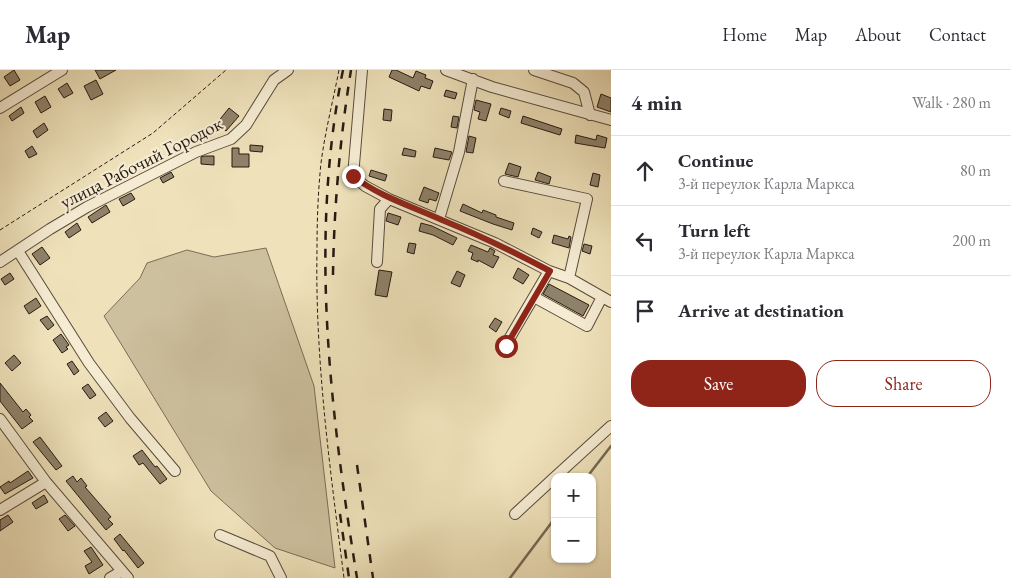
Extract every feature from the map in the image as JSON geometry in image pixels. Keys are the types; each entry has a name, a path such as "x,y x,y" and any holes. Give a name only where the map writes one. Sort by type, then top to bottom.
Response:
{"street":[{"path":"0,108 62,70"},
{"name":"улица Рабочий Городок","path":"0,262 50,228 87,207 196,152 231,139 246,125 274,80 288,70"},
{"path":"362,70 353,176 365,186 389,199 439,218 495,243 550,271 570,278 606,299 587,326 534,297"},
{"path":"446,70 492,87 611,120"},
{"path":"534,70 573,83 584,92 590,115"},
{"path":"439,218 450,188 459,152 473,79"},
{"path":"504,181 587,199 570,278"},
{"path":"377,262 380,209 389,199"},
{"path":"18,251 89,363 130,418 175,472"},
{"path":"506,346 550,271"},
{"path":"0,419 46,482 125,574 110,578"},
{"path":"559,473 611,426"},
{"path":"515,514 551,481"},
{"path":"0,510 46,482"},
{"path":"220,535 270,556 281,578"}],"path":[{"path":"0,230 153,132 226,70"},
{"path":"339,70 321,163 316,282 320,375 329,465 344,578"}],"shaded area":[{"path":"266,248 314,386 335,568 275,548 211,491 104,316 140,278 147,263 187,250 214,257"}],"building":[{"path":"14,70 20,80 10,86 4,77"},
{"path":"95,70 116,70 100,79"},
{"path":"392,70 413,78 416,71 426,75 425,78 433,81 430,89 421,86 419,91 389,77"},
{"path":"96,80 103,94 91,100 84,86"},
{"path":"67,83 73,93 64,98 58,89"},
{"path":"446,90 457,93 455,99 444,96"},
{"path":"601,94 611,98 611,112 597,107"},
{"path":"45,96 51,107 41,113 35,102"},
{"path":"476,100 491,104 486,121 478,119 480,112 474,110"},
{"path":"21,107 24,113 12,121 9,116"},
{"path":"229,108 239,116 226,131 217,123"},
{"path":"501,108 511,111 509,118 499,114"},
{"path":"384,109 392,110 391,121 383,120"},
{"path":"453,116 459,117 457,128 451,127"},
{"path":"523,116 562,129 560,135 521,123"},
{"path":"44,123 48,130 37,138 33,131"},
{"path":"576,135 596,140 597,135 607,138 605,148 575,143"},
{"path":"469,136 476,138 473,153 466,152"},
{"path":"250,145 263,146 262,152 250,151"},
{"path":"32,146 37,154 29,158 25,151"},
{"path":"232,148 239,148 239,154 249,154 249,167 232,167"},
{"path":"404,148 416,151 415,157 402,155"},
{"path":"435,148 452,152 449,160 433,157"},
{"path":"214,156 214,165 201,164 201,157"},
{"path":"509,163 521,167 518,177 505,174"},
{"path":"371,170 387,175 385,181 369,176"},
{"path":"171,172 174,177 163,183 160,178"},
{"path":"538,172 551,177 549,184 535,180"},
{"path":"593,173 600,175 598,187 590,185"},
{"path":"424,187 439,193 436,201 429,199 428,203 419,200"},
{"path":"131,193 135,199 123,206 119,199"},
{"path":"463,204 482,213 483,210 514,223 512,230 460,211"},
{"path":"106,205 110,212 92,223 88,217"},
{"path":"388,213 401,217 398,225 386,221"},
{"path":"77,223 81,230 69,238 65,232"},
{"path":"421,223 457,238 453,245 433,235 419,231"},
{"path":"533,228 542,232 539,238 531,234"},
{"path":"554,235 568,239 569,236 571,237 569,248 552,243"},
{"path":"409,243 416,244 414,254 407,252"},
{"path":"584,244 592,246 590,254 582,251"},
{"path":"471,245 488,252 490,248 495,251 493,255 499,257 493,268 478,260 478,262 471,259 473,253 468,251"},
{"path":"42,247 50,258 40,265 32,254"},
{"path":"518,268 529,275 523,284 513,278"},
{"path":"379,270 392,272 387,297 375,295"},
{"path":"457,271 465,275 460,287 451,283"},
{"path":"10,273 14,279 5,285 1,279"},
{"path":"549,284 589,305 583,316 543,294"},
{"path":"36,298 41,306 29,314 24,306"},
{"path":"47,316 54,325 48,330 40,320"},
{"path":"495,318 502,322 496,332 489,327"},
{"path":"61,334 69,345 66,347 68,349 62,353 53,340"},
{"path":"14,355 21,363 12,371 5,363"},
{"path":"72,361 79,371 74,375 67,364"},
{"path":"0,383 23,412 26,409 31,415 29,417 33,421 22,429 0,401"},
{"path":"88,384 96,395 90,399 82,388"},
{"path":"106,412 113,421 105,427 98,418"},
{"path":"40,437 62,466 56,470 33,442"},
{"path":"142,450 167,479 160,484 143,463 139,465 133,456"},
{"path":"28,471 33,478 5,494 0,487"},
{"path":"73,476 77,482 81,478 87,486 85,487 111,517 108,519 113,524 106,530 66,481"},
{"path":"44,495 48,502 36,509 32,503"},
{"path":"8,515 13,522 0,531 0,520"},
{"path":"65,515 75,526 68,531 59,519"},
{"path":"120,534 144,563 138,568 114,539"},
{"path":"91,547 103,565 89,574 85,566 92,562 84,551"}],"waterway":[{"path":"590,473 611,446"},
{"path":"510,578 551,523"}],"railway":[{"path":"343,70 333,133 327,197 325,260 332,388 347,515 357,578"},
{"path":"333,275 338,172 351,70"},
{"path":"357,465 373,578"},
{"path":"340,514 349,578"}],"route":[{"path":"353,176 365,186 389,199 439,218 495,243 550,271 506,346"}]}
